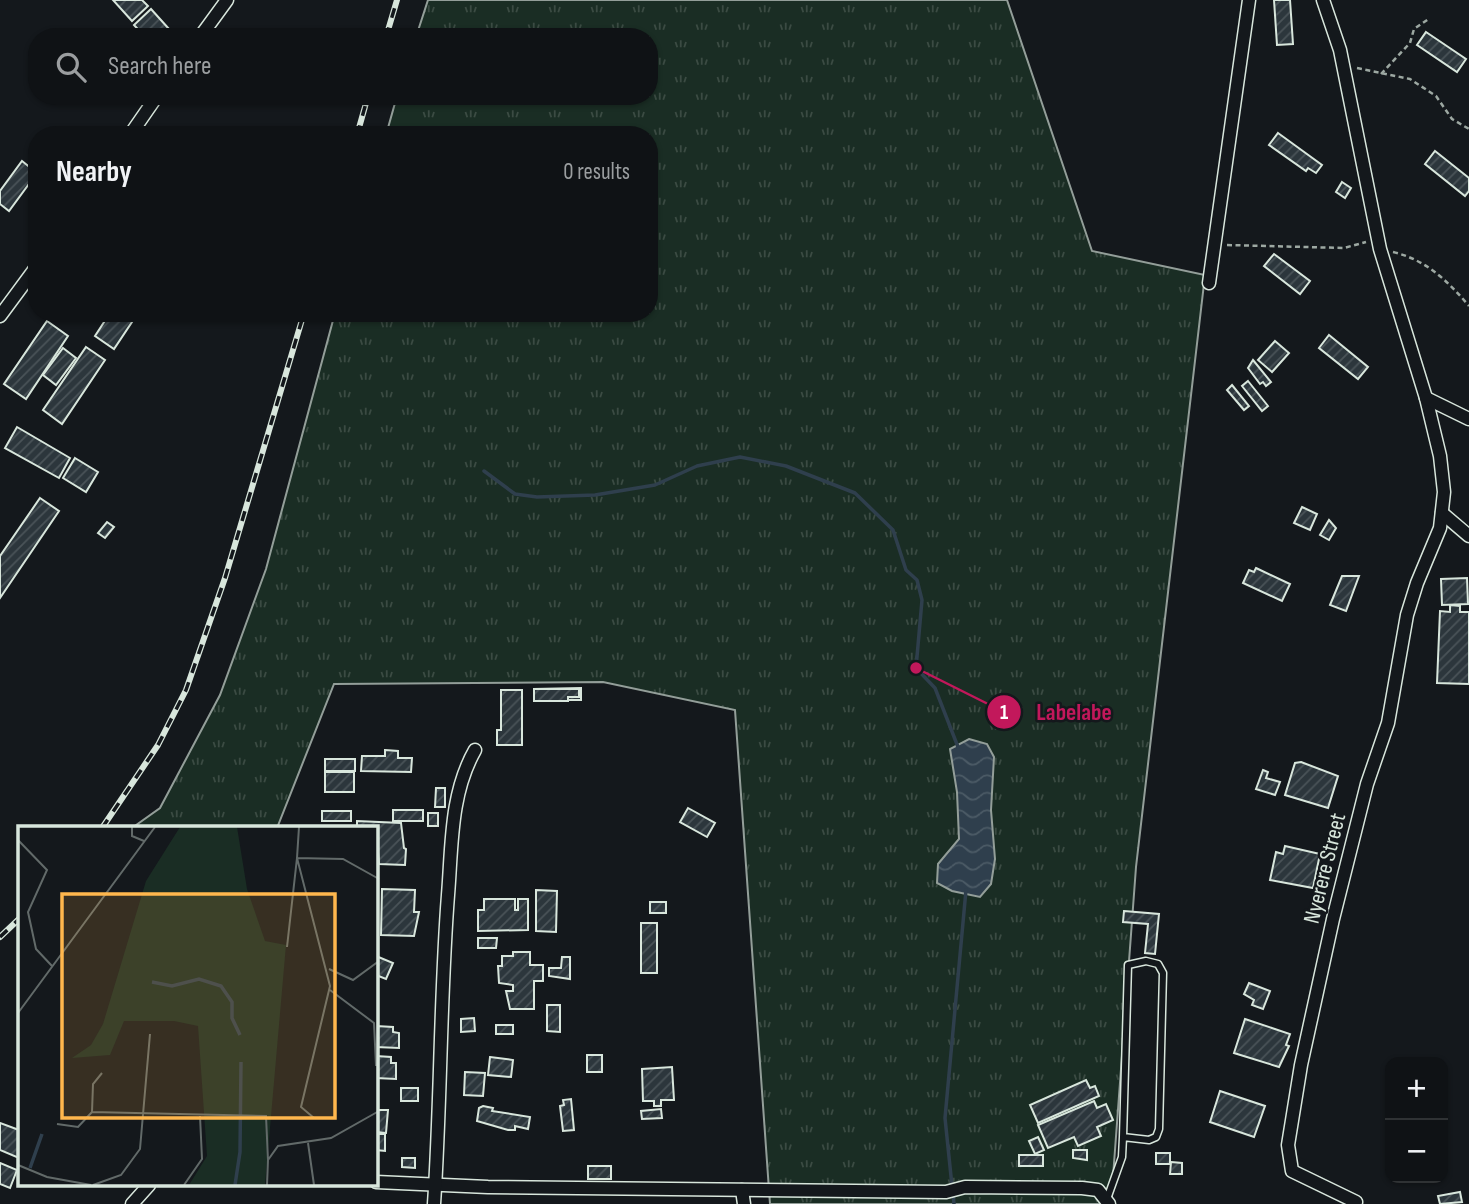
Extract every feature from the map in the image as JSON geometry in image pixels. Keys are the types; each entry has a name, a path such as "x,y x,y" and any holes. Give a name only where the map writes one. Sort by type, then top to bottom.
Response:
{"street":[{"path":"207,28 227,0"},
{"path":"1209,283 1249,0"},
{"path":"1323,0 1340,50 1380,243 1426,398 1440,456 1444,492 1442,513 1469,536"},
{"path":"136,126 152,105"},
{"path":"0,316 28,278"},
{"path":"1426,398 1469,419"},
{"name":"Nyerere Street","path":"1356,1202 1292,1171 1288,1145 1301,1065 1333,919 1367,784 1388,723 1407,615 1440,528 1442,513"},
{"path":"434,1204 442,981 454,821 462,773 475,750"},
{"path":"378,1182 946,1192 965,1187 1082,1188 1098,1190 1108,1201"},
{"path":"132,1204 148,1186"},
{"path":"742,1190 744,1204"}],"lane":[{"path":"1108,1201 1122,1157 1128,965 1146,961 1157,964 1163,973 1159,1129 1156,1137 1149,1140 1123,1137"}],"path":[{"path":"1381,74 1410,43 1414,29 1430,18"},
{"path":"1340,50 1353,66 1410,79 1436,96 1451,119 1469,129"},
{"path":"1215,243 1233,246 1268,244 1344,248 1380,243 1425,263 1452,286 1469,306"}],"green space":[{"path":"428,0 1007,0 1092,251 1205,275 1136,867 1111,1204 770,1204 735,710 603,682 334,684 278,826 135,826 160,808 220,695 266,569 333,322 658,322 658,126 389,126 394,105 658,105 658,28 419,28"}],"water":[{"path":"969,739 987,744 994,757 991,810 995,859 991,884 980,897 952,891 937,883 938,864 959,839 957,792 950,749"}],"building":[{"path":"113,0 142,0 148,6 132,21"},
{"path":"1274,0 1290,0 1293,44 1277,45"},
{"path":"151,9 168,28 137,28 134,25"},
{"path":"1426,32 1466,59 1457,72 1417,45"},
{"path":"1278,133 1322,165 1316,173 1308,168 1306,171 1269,145"},
{"path":"1435,151 1469,178 1469,191 1465,196 1425,164"},
{"path":"22,161 28,166 28,185 9,211 0,204 0,191"},
{"path":"1342,182 1351,188 1345,198 1336,192"},
{"path":"1274,254 1310,281 1300,294 1264,266"},
{"path":"46,322 68,336 26,399 4,384"},
{"path":"104,322 132,322 114,349 95,336"},
{"path":"1329,335 1368,367 1358,379 1319,348"},
{"path":"1275,341 1289,353 1272,372 1258,360"},
{"path":"86,347 105,360 62,424 43,410"},
{"path":"63,348 76,358 56,385 43,375"},
{"path":"1253,360 1271,382 1266,386 1263,382 1260,384 1248,368"},
{"path":"1248,381 1268,406 1262,411 1242,386"},
{"path":"1232,385 1249,406 1244,410 1227,390"},
{"path":"17,427 70,458 59,478 5,448"},
{"path":"75,458 98,472 86,492 63,478"},
{"path":"40,498 59,511 0,598 0,556"},
{"path":"1302,507 1317,514 1310,530 1294,523"},
{"path":"1329,520 1336,528 1329,540 1320,535"},
{"path":"107,522 114,527 105,538 98,533"},
{"path":"1256,568 1290,584 1282,601 1243,583 1249,570 1254,572"},
{"path":"1342,576 1359,576 1346,611 1330,605"},
{"path":"1467,578 1468,604 1442,605 1441,579"},
{"path":"1450,605 1460,606 1460,612 1469,612 1469,684 1437,683 1440,611 1450,612"},
{"path":"581,688 581,700 534,700 534,689"},
{"path":"534,689 579,689 579,697 568,697 568,701 534,701"},
{"path":"501,690 522,690 522,745 497,745 497,730 501,730"},
{"path":"385,750 398,751 398,758 412,758 411,772 361,771 362,756 385,756"},
{"path":"325,759 355,759 355,771 325,771"},
{"path":"1301,762 1338,776 1328,808 1285,795 1295,763"},
{"path":"1263,770 1268,772 1266,778 1280,782 1275,795 1256,789"},
{"path":"325,772 354,772 354,792 325,792"},
{"path":"436,788 445,788 445,807 435,807"},
{"path":"688,808 715,823 707,837 680,822"},
{"path":"393,810 423,810 423,821 393,821"},
{"path":"322,811 351,811 351,821 322,821"},
{"path":"428,813 438,813 438,826 428,826"},
{"path":"357,821 401,823 406,849 405,865 379,864 378,826 357,826"},
{"path":"1285,846 1320,854 1313,888 1270,880 1276,852 1283,854"},
{"path":"382,889 415,890 414,912 419,912 414,936 381,935"},
{"path":"536,890 557,891 556,932 536,931"},
{"path":"484,899 515,899 515,910 518,910 518,899 528,899 528,930 478,931 478,910 484,910"},
{"path":"650,902 666,902 666,913 650,913"},
{"path":"1124,911 1159,914 1155,954 1145,953 1148,924 1123,922"},
{"path":"641,923 657,923 657,973 641,973"},
{"path":"478,938 497,938 496,948 478,948"},
{"path":"513,952 530,952 530,965 543,965 543,981 534,981 534,1009 510,1009 506,991 513,991 513,985 499,983 498,966 502,966 502,956 513,956"},
{"path":"378,957 393,963 386,979 378,976"},
{"path":"562,957 570,957 570,979 549,976 549,968 561,968"},
{"path":"1249,983 1270,991 1263,1009 1252,1005 1254,1000 1244,994"},
{"path":"547,1005 560,1005 560,1032 547,1031"},
{"path":"474,1018 475,1031 461,1032 461,1019"},
{"path":"1245,1019 1290,1034 1286,1045 1289,1046 1279,1067 1234,1053"},
{"path":"496,1025 513,1025 513,1034 496,1034"},
{"path":"378,1026 393,1027 393,1032 399,1033 399,1048 378,1047"},
{"path":"587,1055 602,1055 602,1072 587,1072"},
{"path":"378,1056 391,1057 391,1063 396,1063 396,1079 378,1078"},
{"path":"490,1057 513,1060 511,1077 488,1075"},
{"path":"672,1067 674,1100 661,1100 661,1106 654,1106 654,1101 643,1101 642,1069"},
{"path":"465,1072 485,1073 483,1096 464,1095"},
{"path":"1086,1080 1090,1088 1095,1086 1099,1096 1038,1123 1030,1105"},
{"path":"401,1088 418,1088 418,1101 401,1101"},
{"path":"1220,1091 1265,1106 1254,1137 1210,1122"},
{"path":"571,1099 574,1130 563,1131 560,1106 564,1105 563,1100"},
{"path":"1094,1101 1097,1108 1106,1104 1113,1120 1097,1127 1101,1136 1078,1146 1074,1137 1048,1148 1038,1125"},
{"path":"479,1108 493,1108 492,1111 530,1117 528,1129 515,1126 515,1130 508,1130 477,1121"},
{"path":"661,1109 662,1118 642,1119 641,1111"},
{"path":"378,1110 388,1110 386,1133 378,1132"},
{"path":"0,1123 18,1130 18,1158 0,1150"},
{"path":"378,1134 385,1134 385,1151 378,1150"},
{"path":"1038,1137 1044,1150 1035,1154 1029,1141"},
{"path":"1073,1150 1087,1150 1087,1160 1073,1158"},
{"path":"1156,1153 1170,1153 1170,1164 1156,1164"},
{"path":"1019,1155 1043,1155 1043,1166 1019,1166"},
{"path":"402,1158 415,1158 415,1168 402,1167"},
{"path":"1171,1162 1182,1163 1182,1174 1170,1174"},
{"path":"0,1163 17,1170 10,1188 0,1184"},
{"path":"588,1166 611,1166 611,1179 588,1179"},
{"path":"1460,1192 1462,1202 1440,1204 1438,1196"}],"waterway":[{"path":"484,471 515,494 537,497 595,495 655,485 697,466 740,457 786,466 855,493 893,530 906,570 917,580 922,600 916,668 935,688 958,747"},
{"path":"952,1186 945,1118 966,890"},
{"path":"953,1193 954,1204"}],"railway":[{"path":"389,28 397,0"},
{"path":"360,126 365,105"},
{"path":"103,826 158,745 186,690 225,578 301,322"},
{"path":"0,937 18,920"}],"place":[{"name":"Labelabe","path":"916,668"}]}
